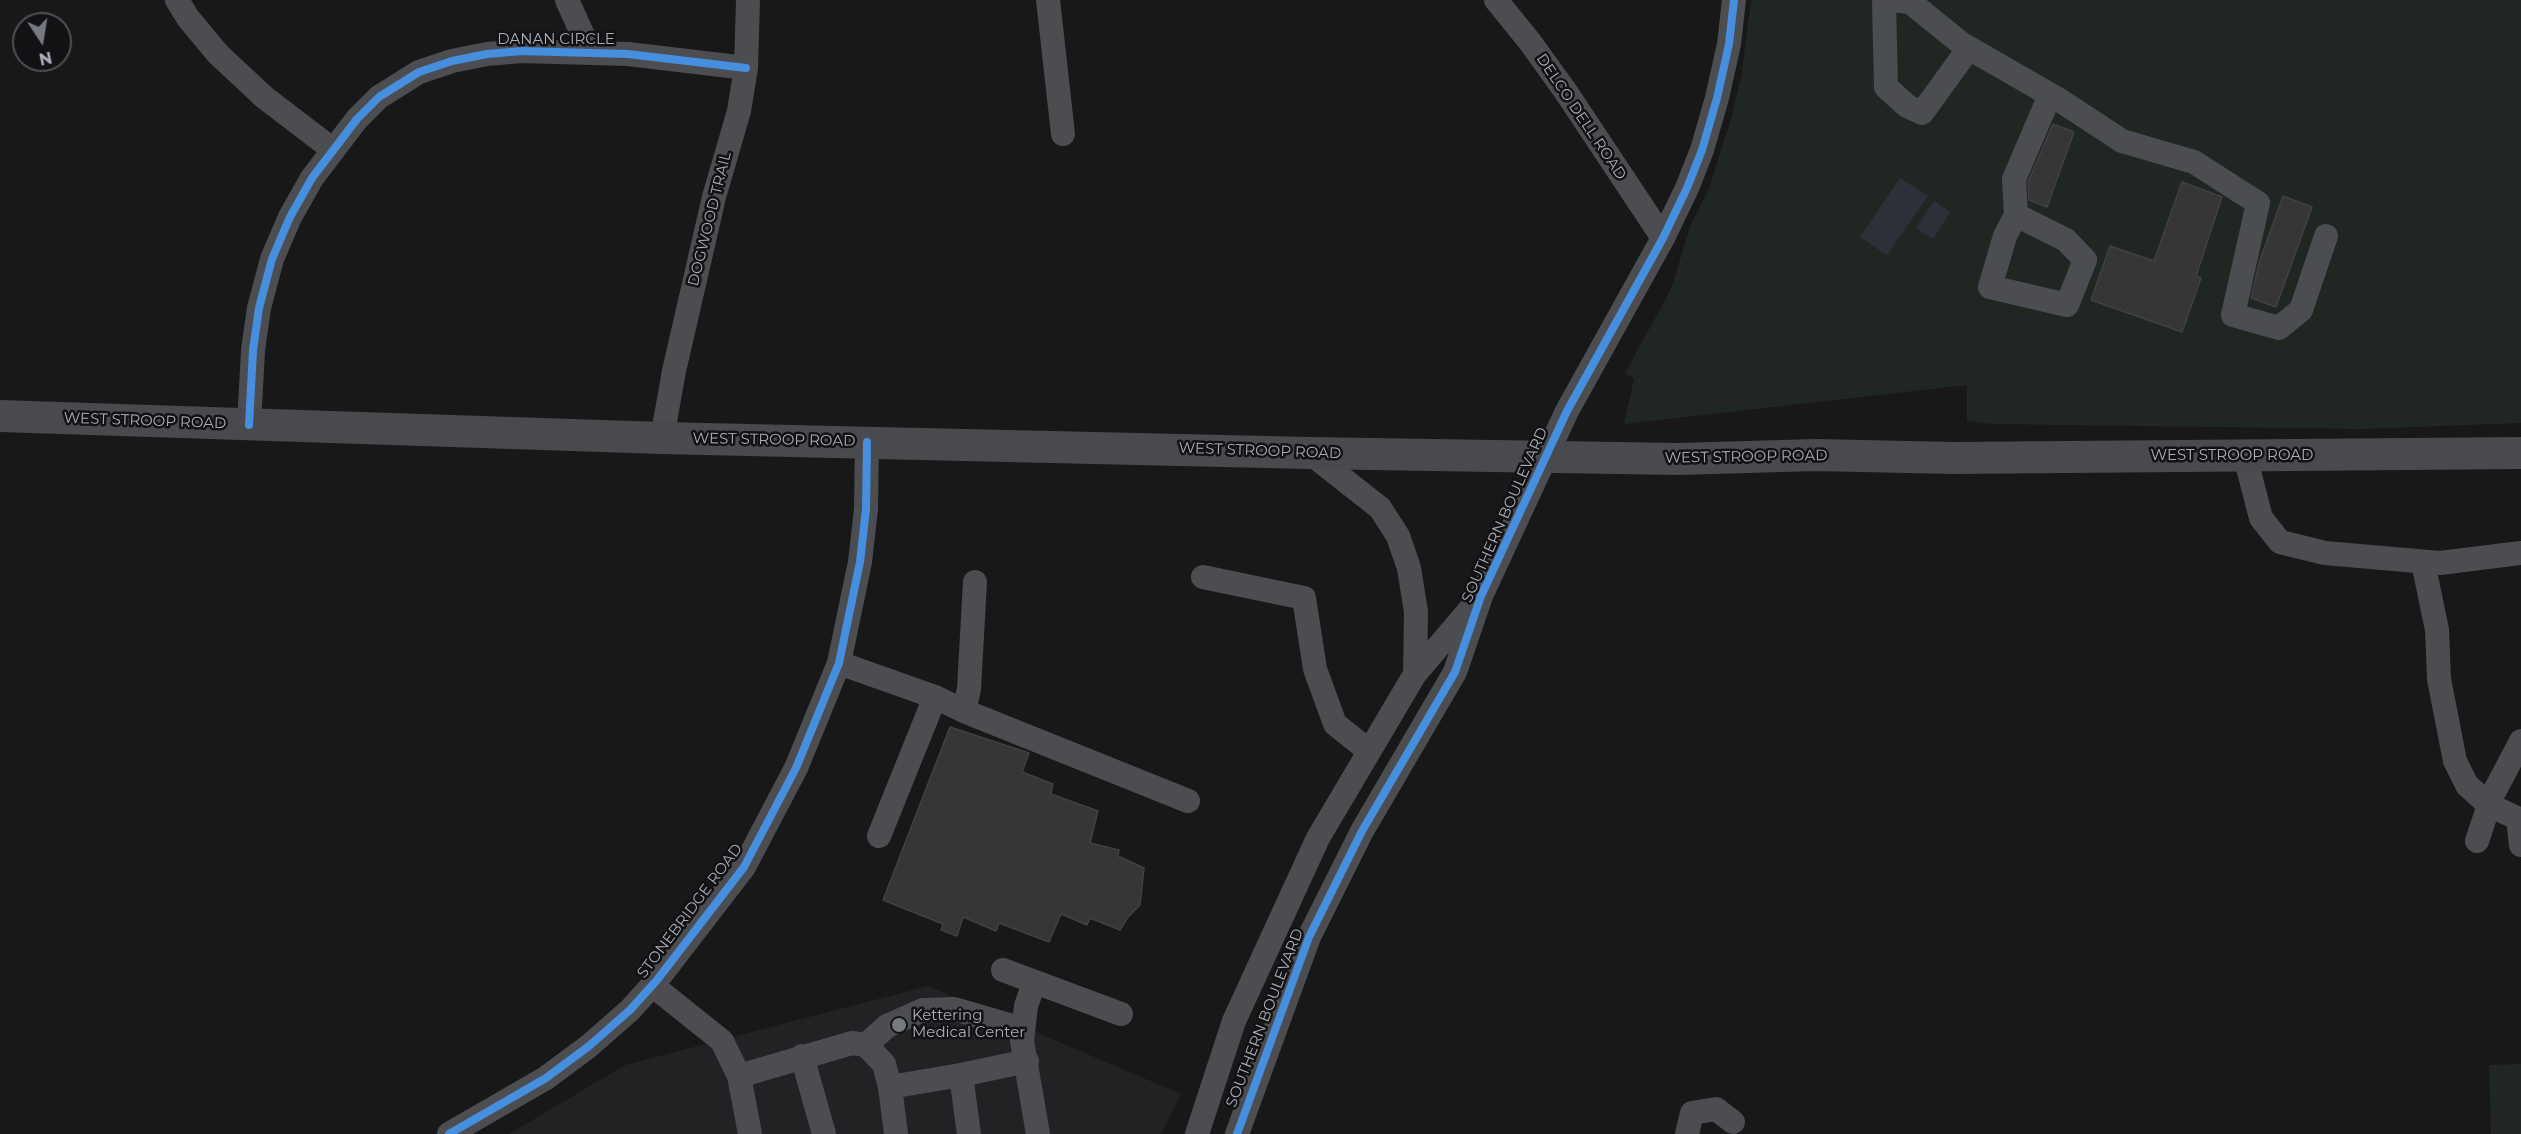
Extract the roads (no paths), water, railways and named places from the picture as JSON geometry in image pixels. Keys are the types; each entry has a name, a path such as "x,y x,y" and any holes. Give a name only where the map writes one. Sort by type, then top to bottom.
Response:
{"main road":[{"name":"WEST STROOP ROAD","path":"0,416 662,438 1678,459 1817,455 1953,458 2521,453"}],"street":[{"path":"177,0 188,18 218,54 264,98 332,149"},
{"path":"567,0 591,53"},
{"name":"DOGWOOD TRAIL","path":"662,438 674,371 714,197 739,111 746,68 748,0"},
{"path":"1048,0 1063,134"},
{"name":"DELCO DELL ROAD","path":"1496,0 1566,92 1662,238"},
{"name":"SOUTHERN BOULEVARD","path":"1237,1134 1309,937 1362,831 1455,672 1481,596 1567,411 1662,238 1702,150 1729,44 1734,0"},
{"path":"1884,0 1886,87 1907,106 1922,113 1969,48"},
{"path":"1892,0 1910,2 1969,48 2050,94 2122,141 2194,162 2258,203 2233,315 2279,328 2301,310 2326,236"},
{"name":"DANAN CIRCLE","path":"249,424 253,350 259,308 272,259 290,218 332,149 357,118 379,98 419,72 452,61 487,54 522,51 628,54 746,68"},
{"path":"2016,215 2014,179 2050,94"},
{"name":"STONEBRIDGE ROAD","path":"449,1134 546,1078 589,1046 630,1010 744,867 796,768 839,663 860,562 866,509 867,442"},
{"path":"1310,453 1380,508 1398,536 1409,568 1416,612 1415,674"},
{"path":"2245,456 2261,518 2280,542 2325,553 2440,563 2521,553"},
{"path":"2423,562 2437,630 2439,680 2455,761 2467,785 2489,805 2519,820 2521,845"},
{"path":"1203,578 1304,598 1315,669 1335,724 1369,751"},
{"path":"964,711 969,688 975,582"},
{"name":"SOUTHERN BOULEVARD","path":"1197,1134 1234,1021 1318,838 1415,674 1481,596"},
{"path":"839,663 935,697 964,711 1188,801"},
{"path":"879,836 935,697"},
{"path":"2477,842 2489,805 2521,741"},
{"path":"1003,970 1121,1014"},
{"path":"1034,983 1026,1006 1022,1041 1038,1134"},
{"path":"652,985 722,1041 739,1076 750,1134"},
{"path":"866,1045 888,1026 923,1010 954,1009 1023,1029"},
{"path":"739,1076 852,1043 866,1045 884,1064 890,1087 896,1134"},
{"path":"802,1056 824,1134"},
{"path":"890,1087 1027,1061"},
{"path":"961,1075 969,1134"},
{"path":"1687,1134 1692,1113 1716,1109 1734,1122"}],"place":[{"name":"Kettering Medical Center","path":"899,1025"}]}
